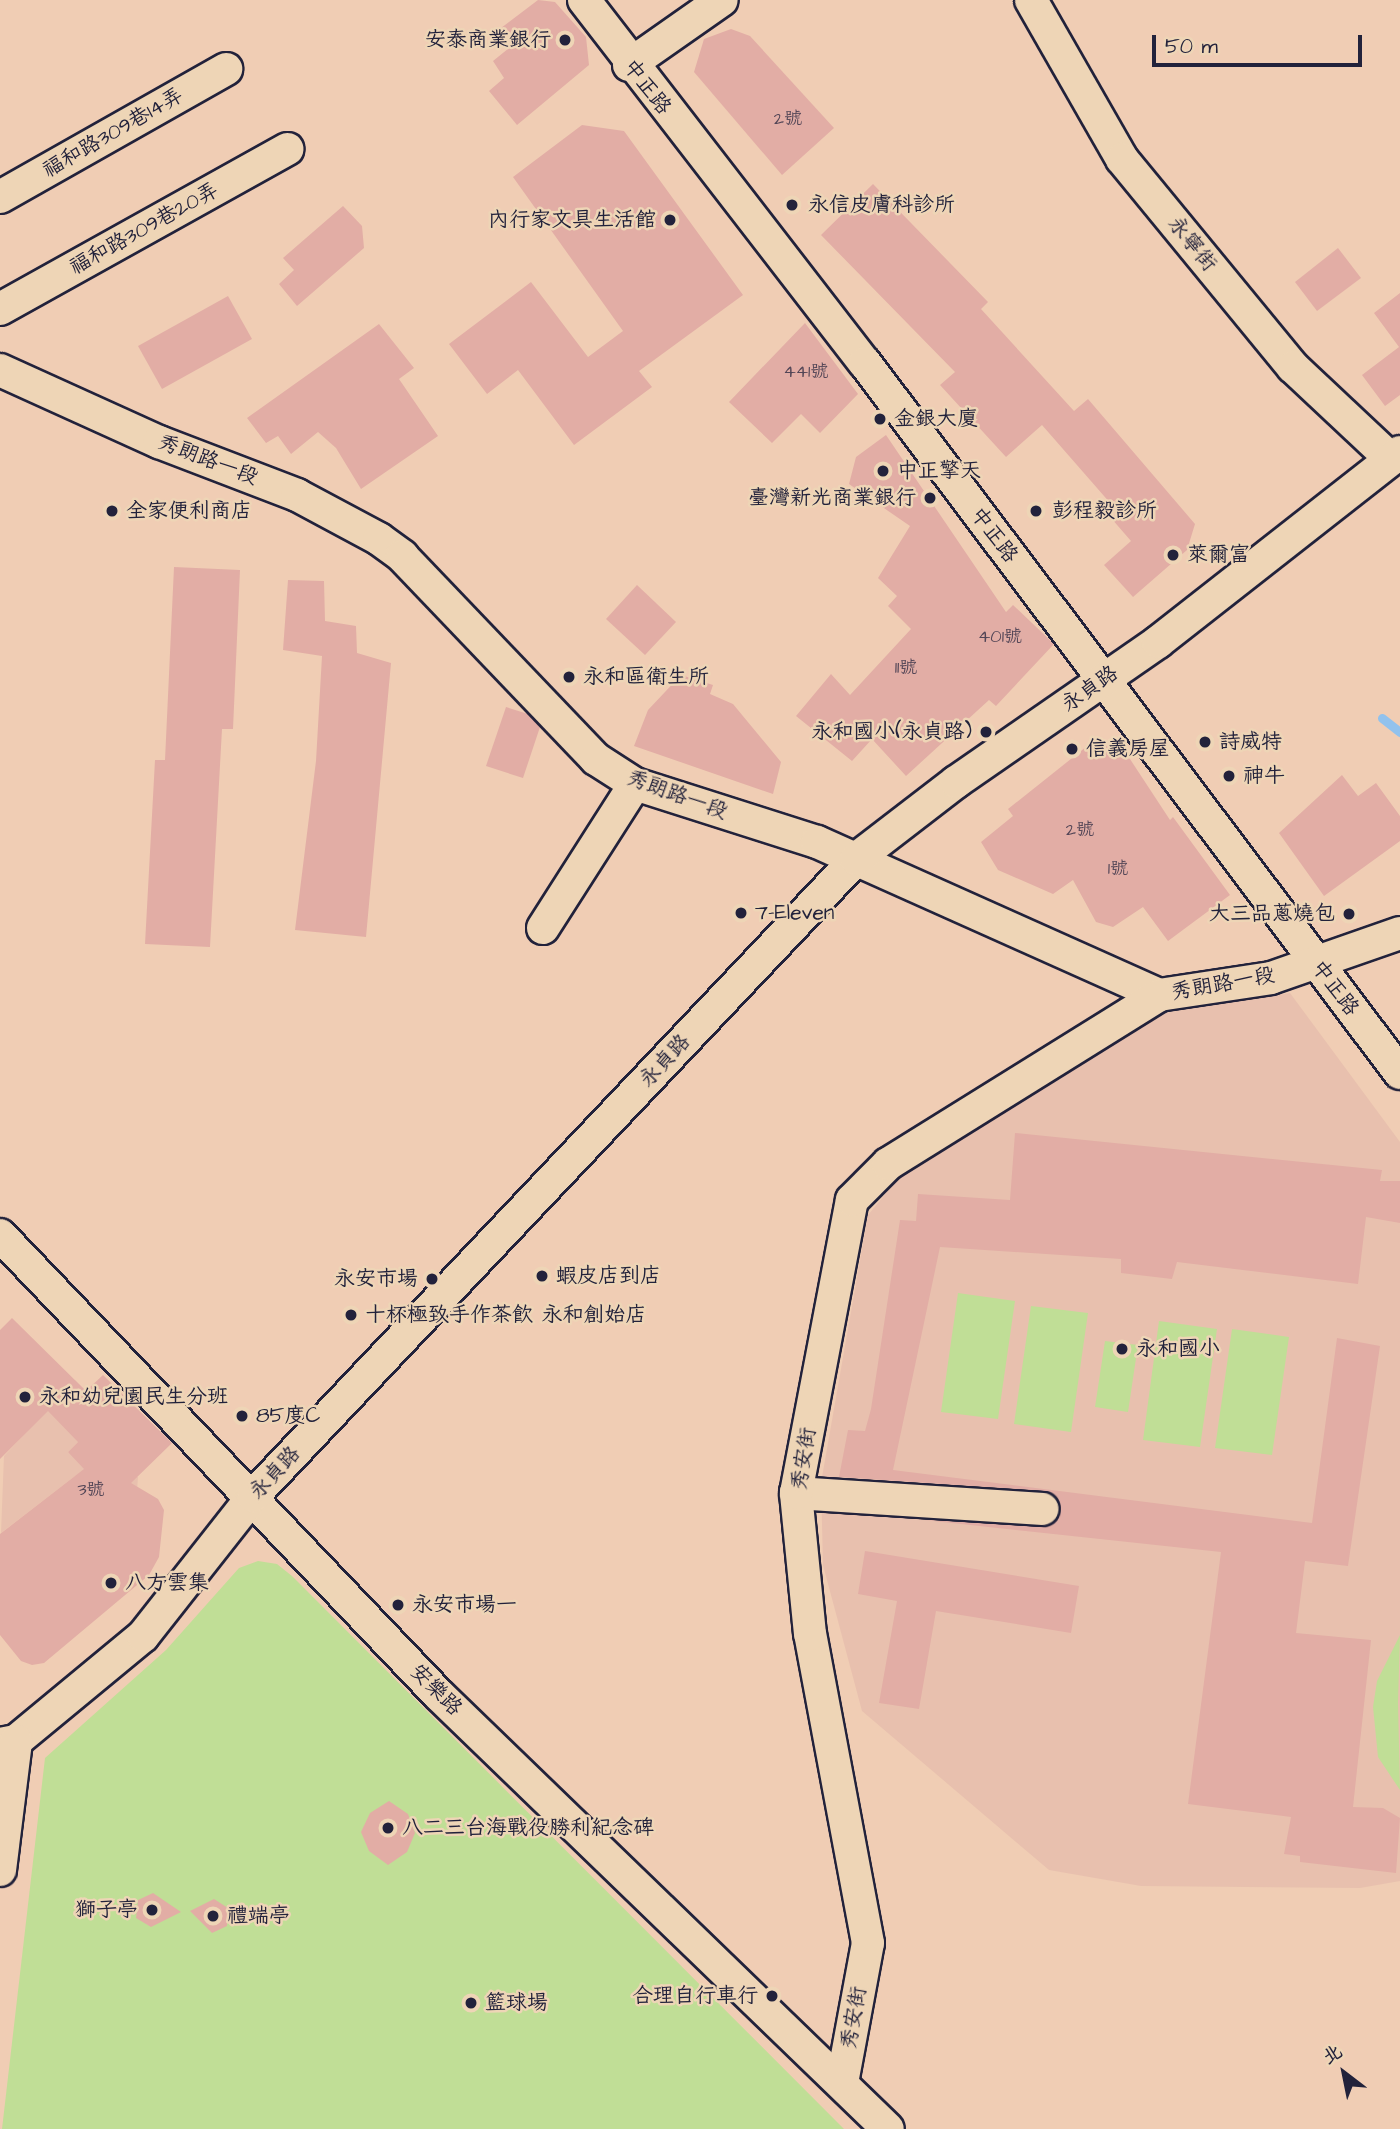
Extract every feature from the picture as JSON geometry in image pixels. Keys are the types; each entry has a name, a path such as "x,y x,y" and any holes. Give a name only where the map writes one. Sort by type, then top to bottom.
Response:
{"street":[{"name":"中正路","path":"584,0 629,65 865,363 1400,1073"},
{"path":"629,65 722,0"},
{"name":"永寧街","path":"1031,0 1122,159 1293,367 1396,455"},
{"name":"福和路309巷14弄","path":"0,198 226,69"},
{"name":"福和路309巷20弄","path":"0,309 288,149"},
{"name":"秀朗路一段","path":"0,370 159,442 297,495 379,539 402,556 596,759 635,784 856,859 1159,995 1220,989 1317,963 1400,933"},
{"name":"永貞路","path":"8,1742 143,1636 253,1496 856,859 1103,680 1396,455"},
{"path":"543,928 635,784"},
{"name":"秀安街","path":"842,2083 868,1943 810,1634 796,1493 852,1199 888,1164 1159,995"},
{"name":"安樂路","path":"0,1236 253,1496 439,1695 888,2129"},
{"path":"796,1493 1042,1509"},
{"path":"0,1870 8,1742"}],"shaded area":[{"name":"永和國小","path":"1290,993 1400,1142 1400,1881 1360,1888 1141,1886 1049,1870 862,1711 823,1565 821,1483 868,1215 901,1175 1152,1015"},
{"path":"75,1380 86,1391 78,1442 68,1452 108,1473 138,1477 137,1491 75,1476 1,1533 4,1456"}],"green space":[{"path":"958,1293 1015,1301 998,1419 941,1412"},
{"path":"1031,1306 1088,1313 1071,1432 1014,1424"},
{"path":"1159,1321 1217,1329 1200,1447 1143,1440"},
{"path":"1232,1329 1289,1337 1272,1455 1215,1448"},
{"path":"1105,1341 1138,1345 1128,1412 1095,1407"},
{"path":"258,1561 277,1564 292,1576 844,2129 2,2129 45,1758 166,1650 239,1568"},
{"path":"1400,1635 1400,1790 1378,1757 1373,1707 1377,1681"}],"building":[{"path":"538,0 555,2 586,37 589,65 517,125 489,91 504,78 493,61 514,44 501,28"},
{"path":"731,29 750,36 834,128 782,175 694,72 704,39"},
{"path":"582,125 624,131 743,295 639,371 652,387 574,445 518,370 487,394 449,344 531,282 588,357 623,331 513,177"},
{"path":"873,184 988,302 981,309 1074,411 1088,399 1195,524 1187,550 1133,597 1104,565 1131,541 1111,518 1118,512 1042,425 1006,457 940,385 955,372 821,235"},
{"path":"343,206 362,226 364,248 297,306 279,284 294,270 283,258"},
{"path":"1338,248 1361,278 1317,311 1295,282"},
{"path":"1400,293 1400,395 1385,406 1362,375 1399,347 1374,313"},
{"path":"228,296 252,339 162,389 138,346"},
{"path":"805,323 858,394 820,433 801,414 772,443 729,402"},
{"path":"379,324 414,368 399,379 438,436 361,489 336,448 318,432 291,454 278,436 266,443 247,418"},
{"path":"886,435 1006,612 1013,605 1054,644 996,706 989,700 906,776 872,739 852,761 796,716 831,674 850,695 911,629 888,606 897,596 878,578 910,526 849,484 856,457"},
{"path":"174,567 240,570 233,729 222,729 210,947 145,944 155,760 165,760"},
{"path":"288,580 324,581 325,621 356,626 357,653 391,663 366,937 295,930 316,761 322,656 283,650"},
{"path":"637,585 676,622 645,655 606,619"},
{"path":"681,675 713,685 710,694 733,704 781,762 773,794 634,746 648,710"},
{"path":"506,707 528,714 540,727 523,778 486,766"},
{"path":"1091,743 1120,749 1128,756 1170,820 1173,817 1230,895 1168,941 1143,907 1113,927 1096,922 1073,880 1053,894 998,870 981,842 1013,816 1008,809"},
{"path":"1342,775 1358,796 1376,783 1400,816 1400,841 1324,896 1279,833"},
{"path":"1015,1133 1382,1170 1380,1181 1400,1181 1400,1223 1366,1217 1358,1284 1177,1262 1172,1279 1121,1273 1121,1259 940,1247 893,1470 1312,1523 1337,1338 1380,1346 1348,1566 1305,1561 1296,1633 1371,1640 1353,1807 1383,1808 1400,1818 1396,1873 1300,1862 1300,1856 1284,1854 1291,1817 1188,1804 1221,1552 924,1520 1049,1526 1060,1510 1058,1500 1044,1491 839,1477 848,1430 865,1431 871,1409 900,1220 916,1221 918,1194 1010,1200"},
{"path":"12,1318 86,1391 103,1375 172,1443 131,1483 158,1499 164,1510 159,1557 149,1575 44,1663 32,1665 21,1661 0,1635 0,1534 84,1469 68,1452 78,1442 48,1411 0,1459 0,1330"},
{"path":"865,1551 1079,1586 1071,1633 936,1611 919,1709 879,1703 897,1601 858,1594"},
{"name":"八二三台海戰役勝利紀念碑","path":"389,1801 408,1814 415,1833 407,1852 388,1865 369,1851 361,1832 370,1813"},
{"name":"獅子亭","path":"153,1893 181,1912 151,1927 136,1918 138,1900"},
{"name":"禮端亭","path":"214,1899 228,1908 227,1926 212,1933 190,1911"}],"waterway":[{"path":"1382,718 1400,732"}],"place":[{"name":"安泰商業銀行","path":"565,40"},
{"name":"永信皮膚科診所","path":"792,205"},
{"name":"內行家文具生活館","path":"670,220"},
{"name":"金銀大廈","path":"880,419"},
{"name":"中正擎天","path":"883,471"},
{"name":"臺灣新光商業銀行","path":"930,498"},
{"name":"全家便利商店","path":"112,511"},
{"name":"彭程毅診所","path":"1036,511"},
{"name":"萊爾富","path":"1173,555"},
{"name":"永和區衛生所","path":"569,677"},
{"name":"永和國小(永貞路)","path":"986,732"},
{"name":"詩威特","path":"1205,742"},
{"name":"信義房屋","path":"1072,749"},
{"name":"神牛","path":"1229,776"},
{"name":"7-Eleven","path":"741,913"},
{"name":"大三品蔥燒包","path":"1349,914"},
{"name":"蝦皮店到店","path":"542,1276"},
{"name":"永安市場","path":"432,1279"},
{"name":"十杯極致手作茶飲 永和創始店","path":"351,1315"},
{"name":"永和國小","path":"1122,1349"},
{"name":"永和幼兒園民生分班","path":"25,1397"},
{"name":"85度C","path":"242,1416"},
{"name":"八方雲集","path":"111,1583"},
{"name":"永安市場一","path":"398,1605"},
{"name":"八二三台海戰役勝利紀念碑","path":"388,1828"},
{"name":"獅子亭","path":"152,1910"},
{"name":"禮端亭","path":"213,1916"},
{"name":"合理自行車行","path":"772,1996"},
{"name":"籃球場","path":"471,2003"}]}
